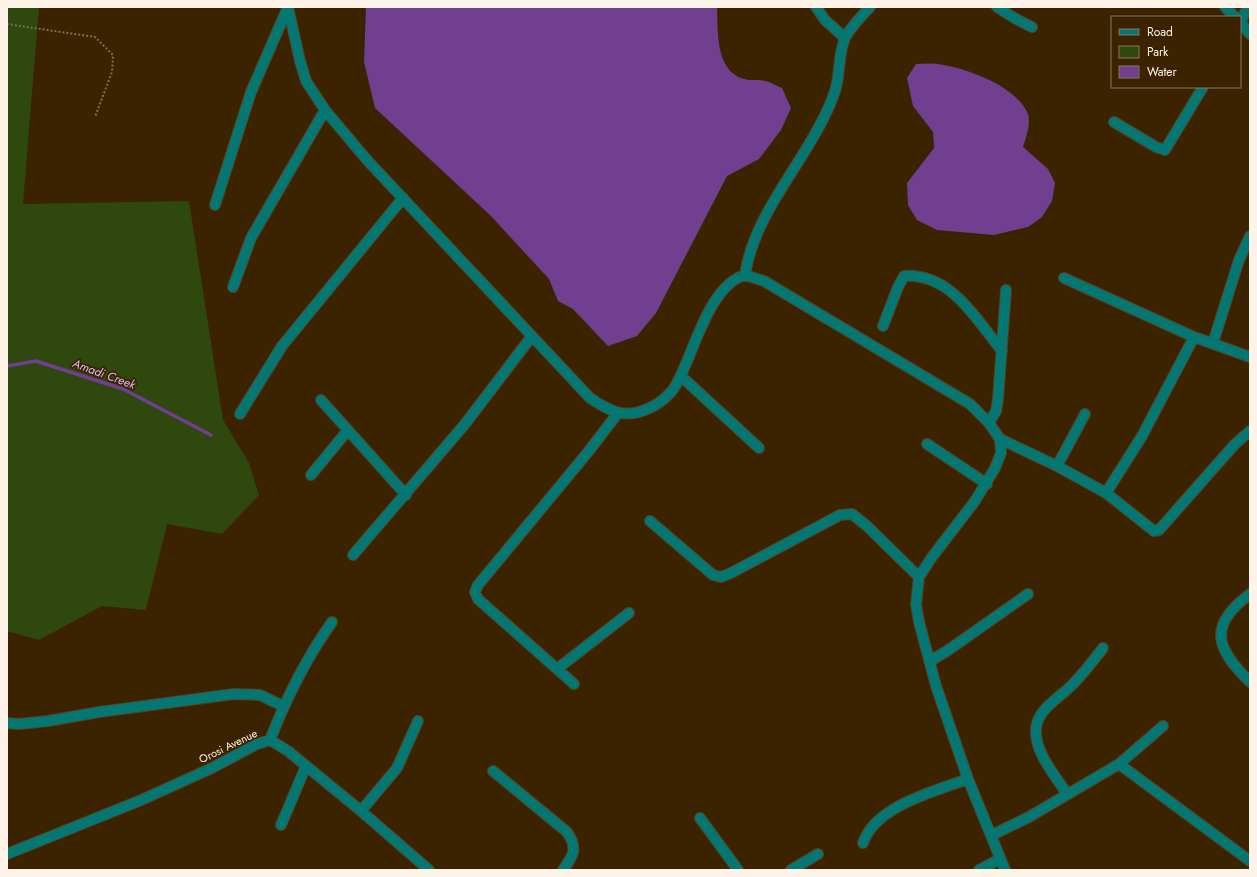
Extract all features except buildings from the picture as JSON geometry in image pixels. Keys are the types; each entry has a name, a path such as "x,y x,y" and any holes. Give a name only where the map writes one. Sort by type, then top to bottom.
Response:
{"street":[{"path":"216,205 251,92 288,7 306,81 325,110 367,160 590,398 606,409 618,414 630,414 658,405 672,392 714,302 732,281 745,275 764,281 970,404 989,423 1000,439 1057,466 1106,493 1148,528 1154,531 1159,530 1235,444 1250,431"},
{"path":"816,7 825,20 845,38"},
{"path":"745,275 748,256 754,238 791,171 819,126 831,102 837,83 842,48 845,38 870,7"},
{"path":"997,7 1032,27"},
{"path":"1225,7 1233,16"},
{"path":"1241,19 1249,7"},
{"path":"1241,24 1250,34"},
{"path":"1114,122 1156,147 1165,150 1202,88"},
{"path":"233,287 251,238 325,110"},
{"path":"240,414 282,346 403,198"},
{"path":"1213,343 1239,260 1250,236"},
{"path":"883,326 898,287 904,276 916,276 938,282 962,299 1002,351"},
{"path":"1064,278 1194,336 1250,357"},
{"path":"989,423 996,411 998,399 1006,290"},
{"path":"353,555 406,495 465,424 532,336"},
{"path":"1106,493 1142,436 1194,336"},
{"path":"680,376 759,448"},
{"path":"321,400 406,495"},
{"path":"574,684 478,599 476,590 618,414"},
{"path":"1057,466 1085,414"},
{"path":"312,475 348,430"},
{"path":"1000,439 1000,453 987,484 932,557 919,577 916,604 930,661 968,779 1005,870"},
{"path":"927,444 987,484"},
{"path":"650,521 713,575 721,577 745,566 840,515 852,514 919,577"},
{"path":"930,661 947,652 1028,594"},
{"path":"1250,594 1230,611 1221,627 1220,636 1222,644 1233,663 1250,682"},
{"path":"557,669 629,613"},
{"path":"270,740 283,706 310,652 332,622"},
{"path":"1067,794 1043,757 1036,728 1040,718 1048,706 1070,687 1103,648"},
{"path":"7,723 19,724 48,721 99,712 234,694 260,695 283,706"},
{"path":"361,811 397,768 418,721"},
{"path":"992,835 1029,817 1118,764 1163,726"},
{"name":"Orosi Avenue","path":"7,854 139,801 212,768 257,744 270,740 306,766 429,870"},
{"path":"1118,764 1250,861"},
{"path":"281,826 306,766"},
{"path":"493,771 567,832 573,841 575,848 569,863 563,870"},
{"path":"863,842 870,827 909,801 968,779"},
{"path":"700,818 738,870"},
{"path":"791,870 818,854"},
{"path":"979,870 1000,859"}],"path":[{"path":"7,24 95,37 104,46 112,56 112,72 95,117"}],"green space":[{"path":"7,7 39,7 23,204 189,201 223,420 249,463 259,495 222,534 167,524 146,610 102,606 39,640 7,631"}],"water":[{"path":"366,7 717,7 718,38 723,59 728,68 735,75 744,79 760,80 772,83 782,88 791,108 781,130 759,159 727,176 656,313 637,336 608,346 573,309 558,301 549,279 491,216 375,108 364,62"},
{"path":"916,64 948,66 975,74 1001,87 1013,95 1022,104 1029,118 1028,131 1023,147 1048,169 1055,183 1052,201 1042,217 1028,227 994,235 937,230 917,220 908,205 907,183 934,148 933,132 913,106 907,78"}],"waterway":[{"name":"Amadi Creek","path":"7,366 36,361 123,389 211,435"}]}
